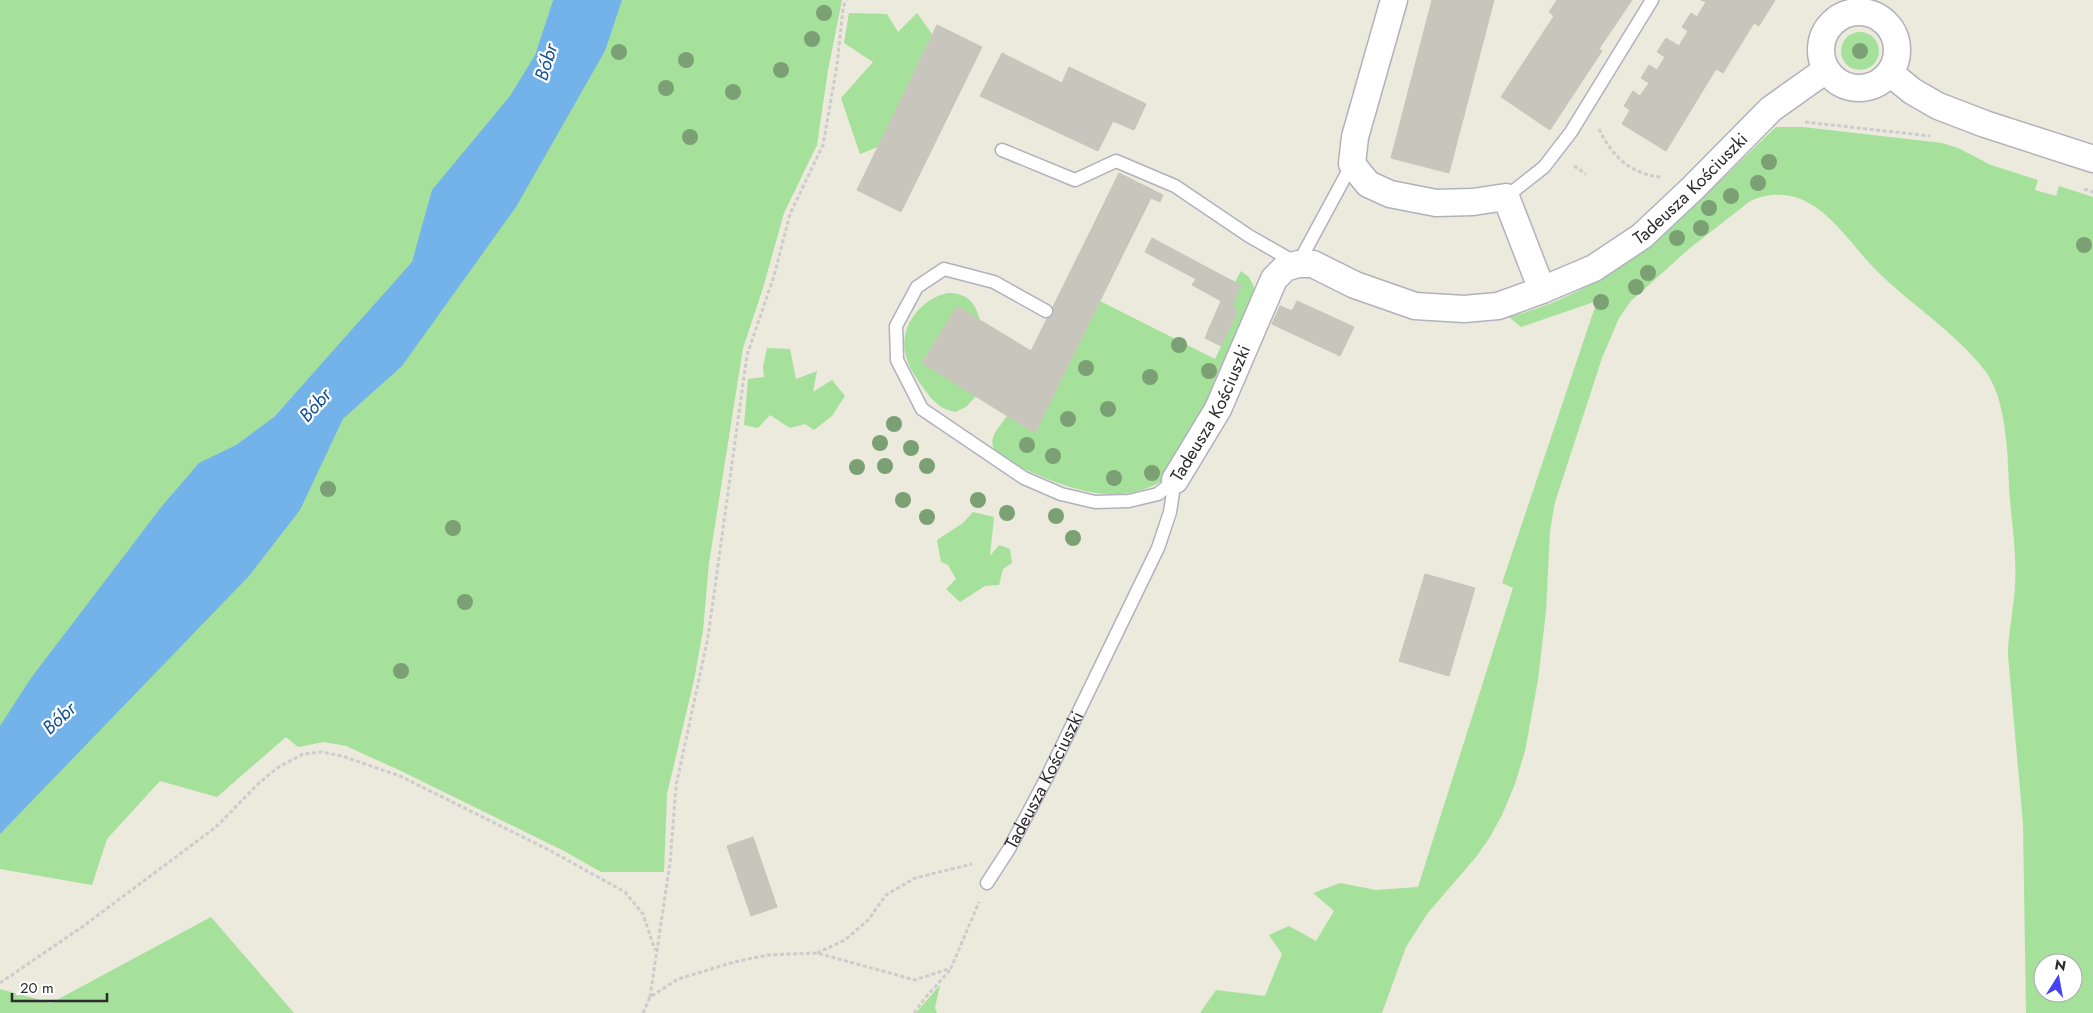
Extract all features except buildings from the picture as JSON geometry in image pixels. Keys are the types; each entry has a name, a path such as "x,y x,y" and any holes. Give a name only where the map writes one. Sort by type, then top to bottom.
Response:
{"street":[{"path":"1394,0 1355,137 1352,164 1368,184 1390,194 1436,203 1473,202 1506,198 1542,290"},
{"path":"1869,6 1889,26 1896,37 1898,49 1896,62 1890,73 1881,82 1870,87 1857,89 1845,86 1834,80 1826,70 1822,58 1821,45 1829,28 1843,16 1869,6"},
{"name":"Tadeusza Kościuszki","path":"1175,480 1218,409 1241,360 1274,279 1285,268 1298,264 1314,264 1355,285 1415,306 1464,309 1498,306 1542,290 1594,268 1642,236 1693,188 1771,109 1826,70"},
{"path":"1890,73 1912,91 1938,106 1985,124 2093,159"}],"lane":[{"path":"1506,198 1544,167 1571,132 1652,0"},
{"path":"1002,150 1074,180 1116,162 1175,186 1249,236 1298,264 1352,164"},
{"path":"1046,311 994,282 944,269 916,287 896,326 897,360 922,409 1024,478 1061,494 1095,502 1129,501 1158,494 1175,480"},
{"name":"Tadeusza Kościuszki","path":"987,883 1009,850 1158,548 1170,512 1175,480"}],"path":[{"path":"643,1013 650,998 670,863 676,786 708,637 747,355 774,276 790,214 823,145 837,65 843,8 846,0"},
{"path":"1594,95 1596,124 1612,151 1625,164 1642,174 1665,177"},
{"path":"1802,122 1931,136"},
{"path":"2075,186 2093,192"},
{"path":"0,983 82,927 208,833 277,768 303,754 322,752 342,756 400,776 552,852 625,892 643,914 656,952"},
{"path":"817,953 845,940 868,920 886,895 915,878 957,866 984,863 1009,850"},
{"path":"914,1013 951,968 987,883"},
{"path":"650,998 678,979 734,962 768,956 817,953 915,980 951,968"}],"green space":[{"path":"0,0 553,0 535,55 514,94 434,191 411,266 271,420 236,445 201,463 32,678 0,730"},
{"path":"621,0 842,0 828,70 817,145 784,213 763,288 743,348 709,563 703,631 694,680 667,794 664,872 601,872 564,851 346,746 324,742 298,747 286,737 217,797 160,781 107,839 92,885 0,869 0,832 321,464 343,419 402,365"},
{"path":"849,13 887,14 898,32 917,13 932,34 878,147 860,154 841,98 873,62 844,43"},
{"path":"1860,32 1874,37 1879,51 1874,65 1860,70 1846,65 1841,51 1846,37"},
{"path":"1776,127 1803,127 1942,143 1958,148 1991,165 2038,180 2035,190 2056,196 2059,186 2093,197 2093,1013 2026,1013 2023,823 2008,656 2014,594 2014,536 2006,435 2000,404 1995,390 1985,371 1971,354 1879,273 1828,217 1800,199 1785,195 1770,195 1749,202 1690,248 1631,301 1619,318 1602,358 1555,502 1550,531 1546,611 1538,680 1525,751 1515,784 1490,837 1476,857 1427,914 1406,947 1382,1013 1200,1013 1216,990 1265,996 1282,954 1269,935 1289,926 1316,941 1334,911 1313,893 1340,883 1376,890 1418,887 1513,588 1502,583 1597,301 1521,327 1509,317 1550,304 1587,286 1622,265 1685,214"},
{"path":"1241,271 1249,277 1254,287 1254,296 1241,338 1170,476 1149,487 1128,493 1106,494 1064,485 1002,459 996,453 992,442 993,437 1007,416 1035,433 1100,301 1215,359 1238,311 1232,307 1241,285 1235,282"},
{"path":"948,293 955,293 969,300 976,308 980,320 957,306 922,362 976,396 966,407 955,412 949,411 936,403 919,382 908,361 904,342 906,332 915,314 930,301"},
{"path":"767,348 790,349 796,379 817,371 813,392 832,380 845,396 832,416 814,430 805,424 790,428 770,415 758,428 744,425 748,379 764,377 763,367"},
{"path":"973,512 994,517 990,556 999,545 1010,549 1012,563 1003,569 999,585 985,586 960,602 946,589 956,579 948,565 941,562 937,540 963,523"},
{"path":"211,917 294,1013 0,1013 0,989 51,1003"},
{"path":"940,985 935,1008 937,1013 916,1013"}],"water":[{"name":"Bóbr","path":"553,0 622,0 605,51 516,207 402,366 343,419 300,510 249,576 0,834 0,726 31,678 162,506 199,463 236,445 274,417 412,262 432,190 510,96 535,55"}]}
